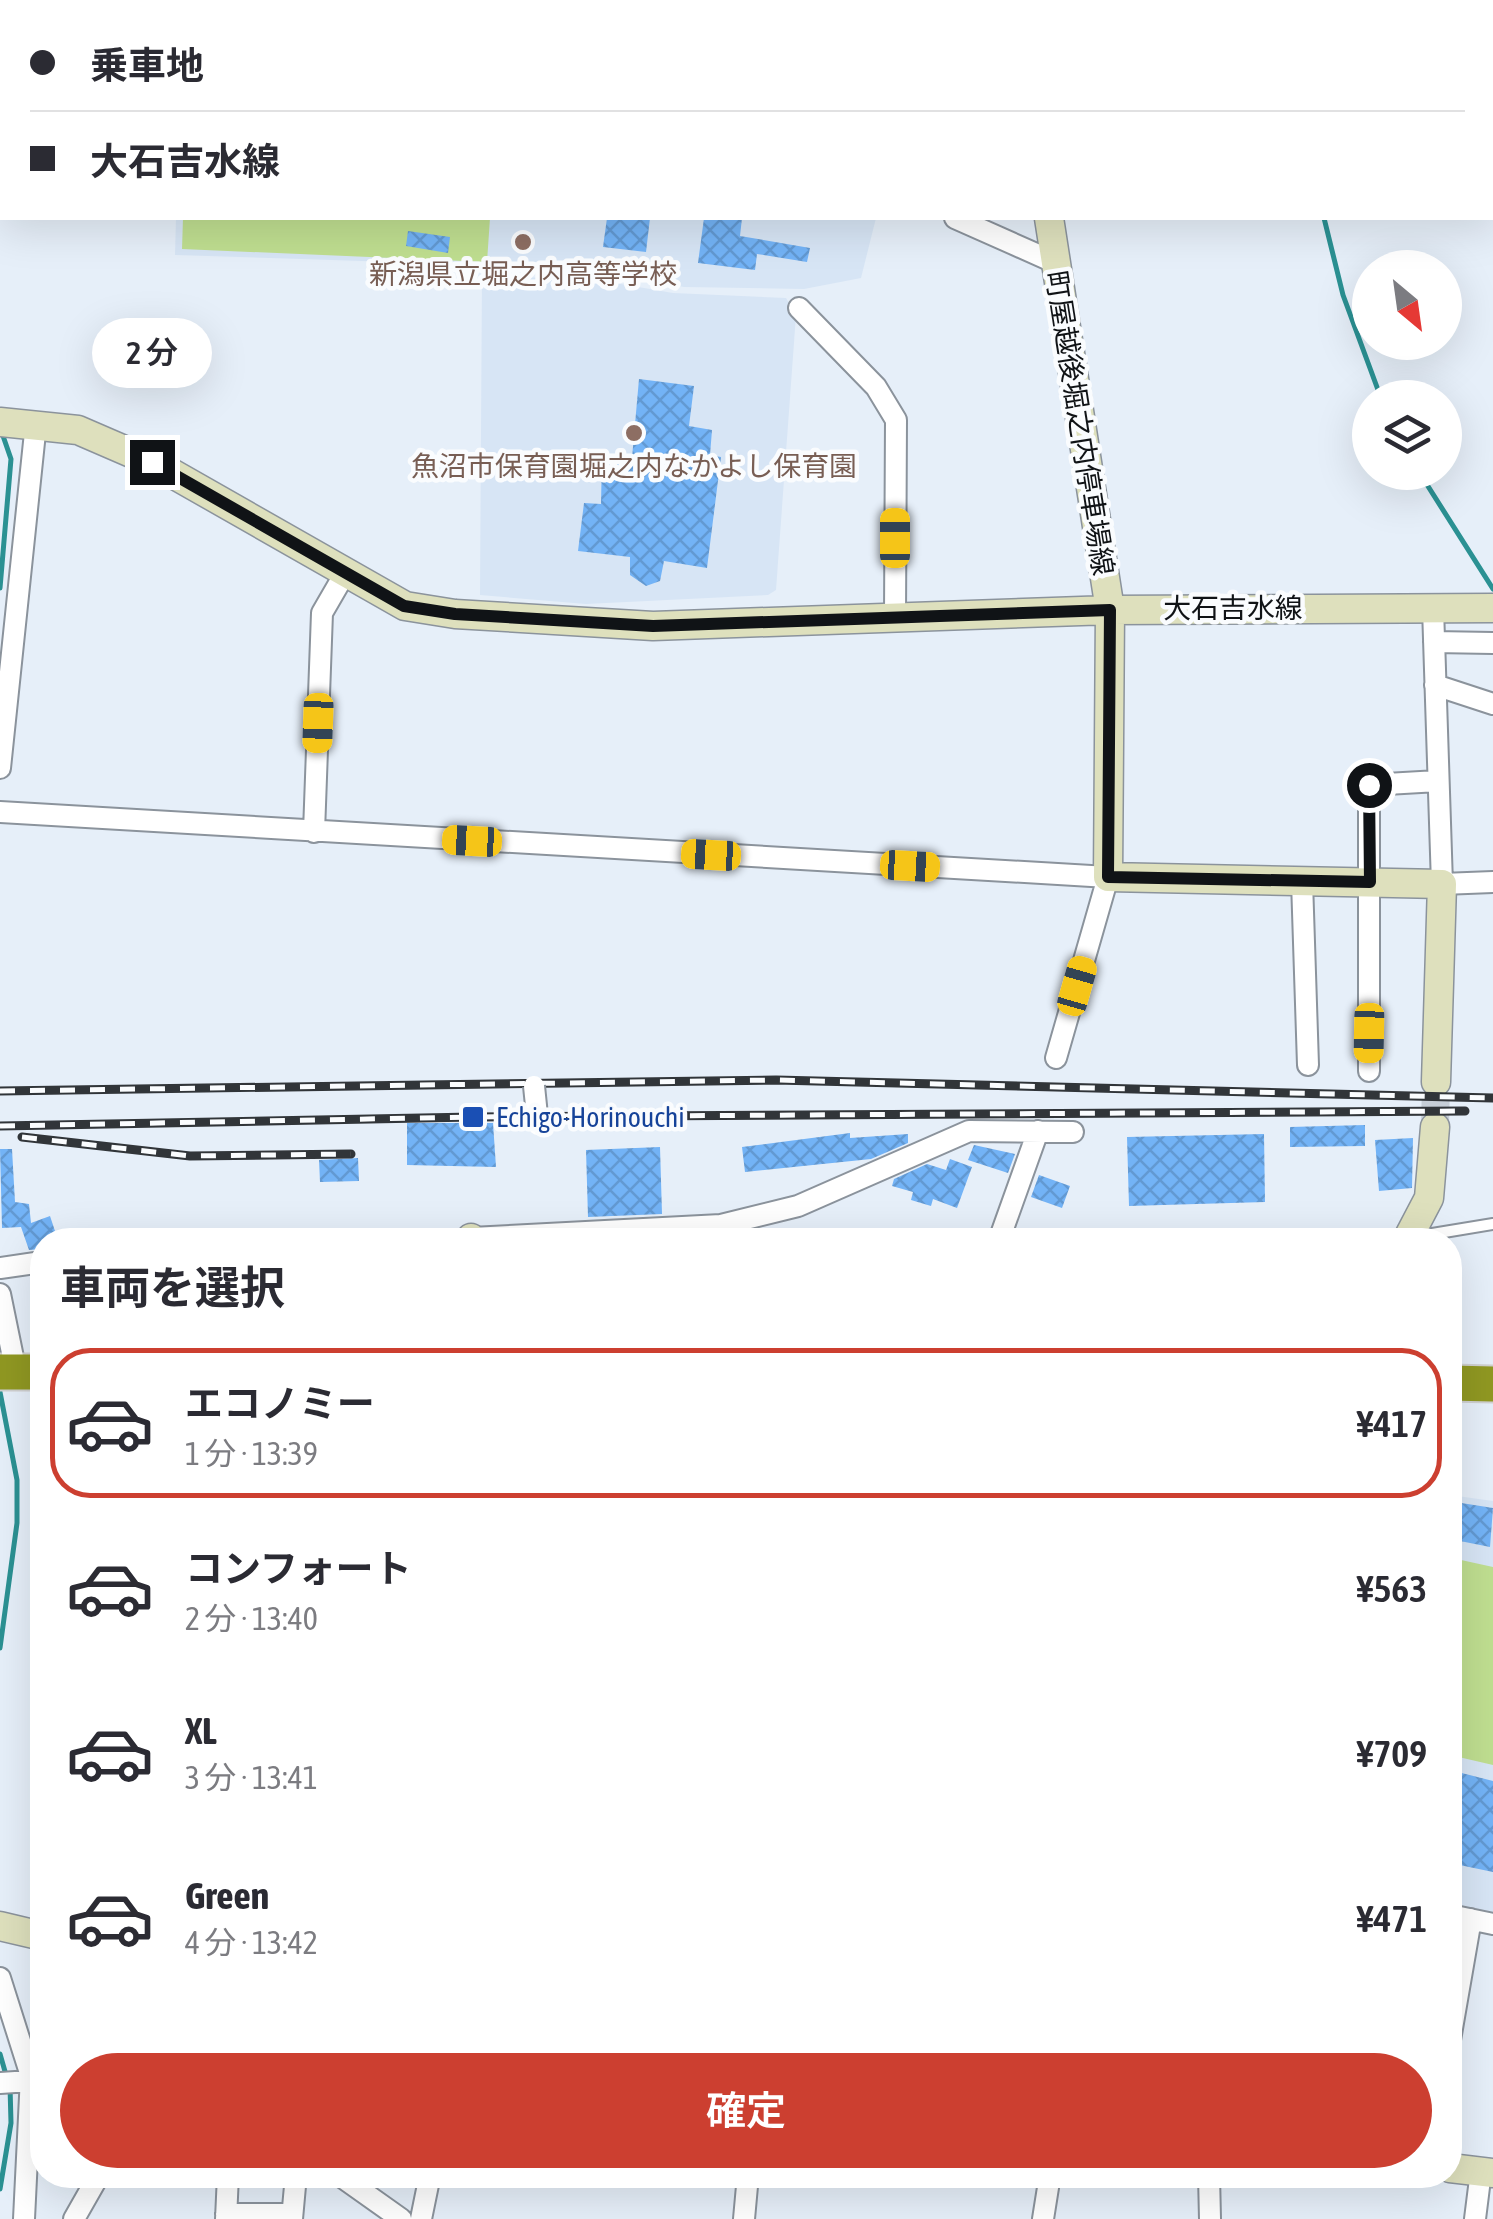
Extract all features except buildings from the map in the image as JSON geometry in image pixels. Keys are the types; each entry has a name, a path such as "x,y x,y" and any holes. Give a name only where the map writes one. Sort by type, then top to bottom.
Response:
{"highway":[{"path":"1462,1383 1493,1384"}],"main road":[{"name":"町屋越後堀之内停車場線","path":"1049,220 1110,610 1108,877"},
{"name":"大石吉水線","path":"0,422 78,430 152,462 404,606 455,614 653,626 1110,610 1493,608"},
{"path":"1108,877 1442,884 1436,1082"},
{"path":"1414,1228 1429,1198 1435,1128"},
{"path":"0,1926 30,1933"},
{"path":"1462,2169 1487,2172"}],"street":[{"path":"960,220 1054,262"},
{"path":"799,308 876,387 896,420 895,617"},
{"path":"0,768 36,423"},
{"path":"314,832 322,613 344,575"},
{"path":"1433,608 1442,884 1493,882"},
{"path":"1434,642 1490,643"},
{"path":"1435,685 1493,704"},
{"path":"1369,1070 1369,785 1438,782"},
{"path":"0,812 1108,877 1056,1058"},
{"path":"1302,881 1308,1065"},
{"path":"534,1086 538,1125"},
{"path":"667,1228 721,1225 798,1206 969,1131 1073,1132"},
{"path":"1002,1228 1038,1131"},
{"path":"0,1268 30,1264"},
{"path":"0,1294 19,1372"},
{"path":"1462,1917 1493,1924"},
{"path":"0,1978 17,2082 24,2219"},
{"path":"1474,2219 1487,2172"},
{"path":"74,2219 91,2188"},
{"path":"227,2188 226,2216 292,2216 295,2188"},
{"path":"358,2188 400,2219"},
{"path":"421,2219 427,2188"},
{"path":"744,2219 747,2188"},
{"path":"1043,2219 1048,2188"},
{"path":"1209,2188 1210,2219"}],"lane":[{"path":"1462,1229 1493,1224"}],"shaded area":[{"name":"新潟県立堀之内高等学校","path":"176,220 876,220 861,278 804,289 684,287 601,272 515,266 175,255"},
{"name":"魚沼市保育園堀之内なかよし保育園","path":"482,274 615,283 673,293 786,298 796,315 776,590 768,595 586,604 480,595"},
{"path":"1462,1497 1493,1501 1493,1913 1462,1907"}],"green space":[{"path":"183,220 490,220 487,262 182,249"},
{"path":"1462,1560 1493,1567 1493,1765 1462,1758"}],"waterway":[{"path":"1324,220 1343,295 1374,380"},
{"path":"0,588 11,459 2,433"},
{"path":"1430,490 1493,589"},
{"path":"0,1392 17,1480 17,1523 0,1648"},
{"path":"0,2054 6,2075"},
{"path":"0,2189 11,2123 10,2086"}],"tunnel":[{"path":"1435,1127 1436,1082"}],"railway":[{"path":"0,1091 776,1080 1493,1098"},
{"path":"0,1126 473,1117 1465,1111"},
{"path":"22,1137 190,1156 351,1154"}],"place":[{"name":"新潟県立堀之内高等学校","path":"523,242"},
{"name":"魚沼市保育園堀之内なかよし保育園","path":"634,433"},
{"name":"Echigo-Horinouchi","path":"473,1117"}],"route":[{"path":"152,462 404,606 455,614 653,626 1110,610 1108,877 1370,882 1369,785"}]}
